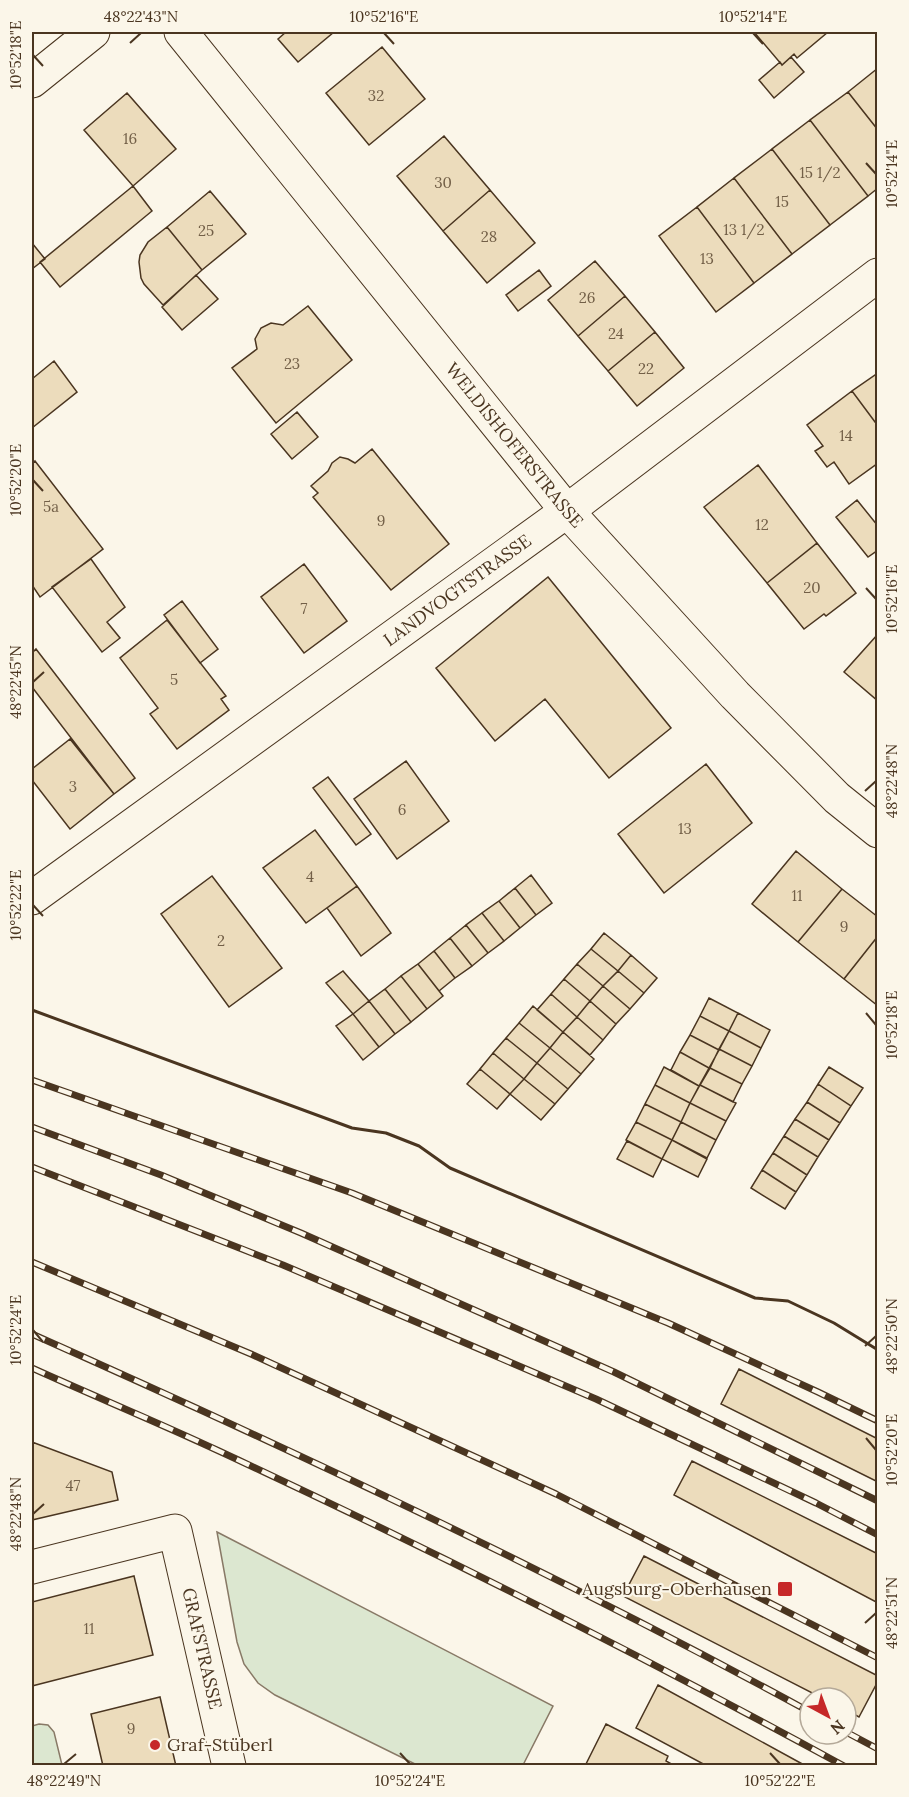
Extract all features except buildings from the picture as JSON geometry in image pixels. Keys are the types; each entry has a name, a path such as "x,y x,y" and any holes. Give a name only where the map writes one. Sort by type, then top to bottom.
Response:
{"street":[{"path":"32,81 93,32"},
{"name":"WELDISHOFERSTRASSE","path":"181,32 567,511 735,695 837,798 878,831"},
{"name":"LANDVOGTSTRASSE","path":"32,898 567,511 878,275"},
{"name":"GRAFSTRASSE","path":"32,1568 175,1531 230,1766"}],"green space":[{"path":"217,1532 553,1706 523,1765 417,1765 275,1695 258,1683 244,1664 237,1642"},
{"path":"48,1725 54,1732 62,1765 32,1765 32,1726"}],"railway":[{"path":"32,1080 352,1193 668,1323 878,1421"},
{"path":"32,1127 161,1175 301,1233 614,1372 878,1501"},
{"path":"32,1167 283,1265 596,1399 816,1503 878,1535"},
{"path":"32,1262 251,1354 556,1494 878,1658"},
{"path":"32,1334 425,1515 619,1611 798,1706"},
{"path":"32,1368 219,1451 455,1564 690,1683 844,1766"},
{"path":"858,1738 878,1749"}],"wall":[{"path":"32,1010 352,1128 386,1133 419,1146 450,1168 755,1298 788,1301 834,1323 878,1350"}],"place":[{"name":"Augsburg-Oberhausen","path":"785,1589"},
{"name":"Graf-Stüberl","path":"155,1745"}]}
